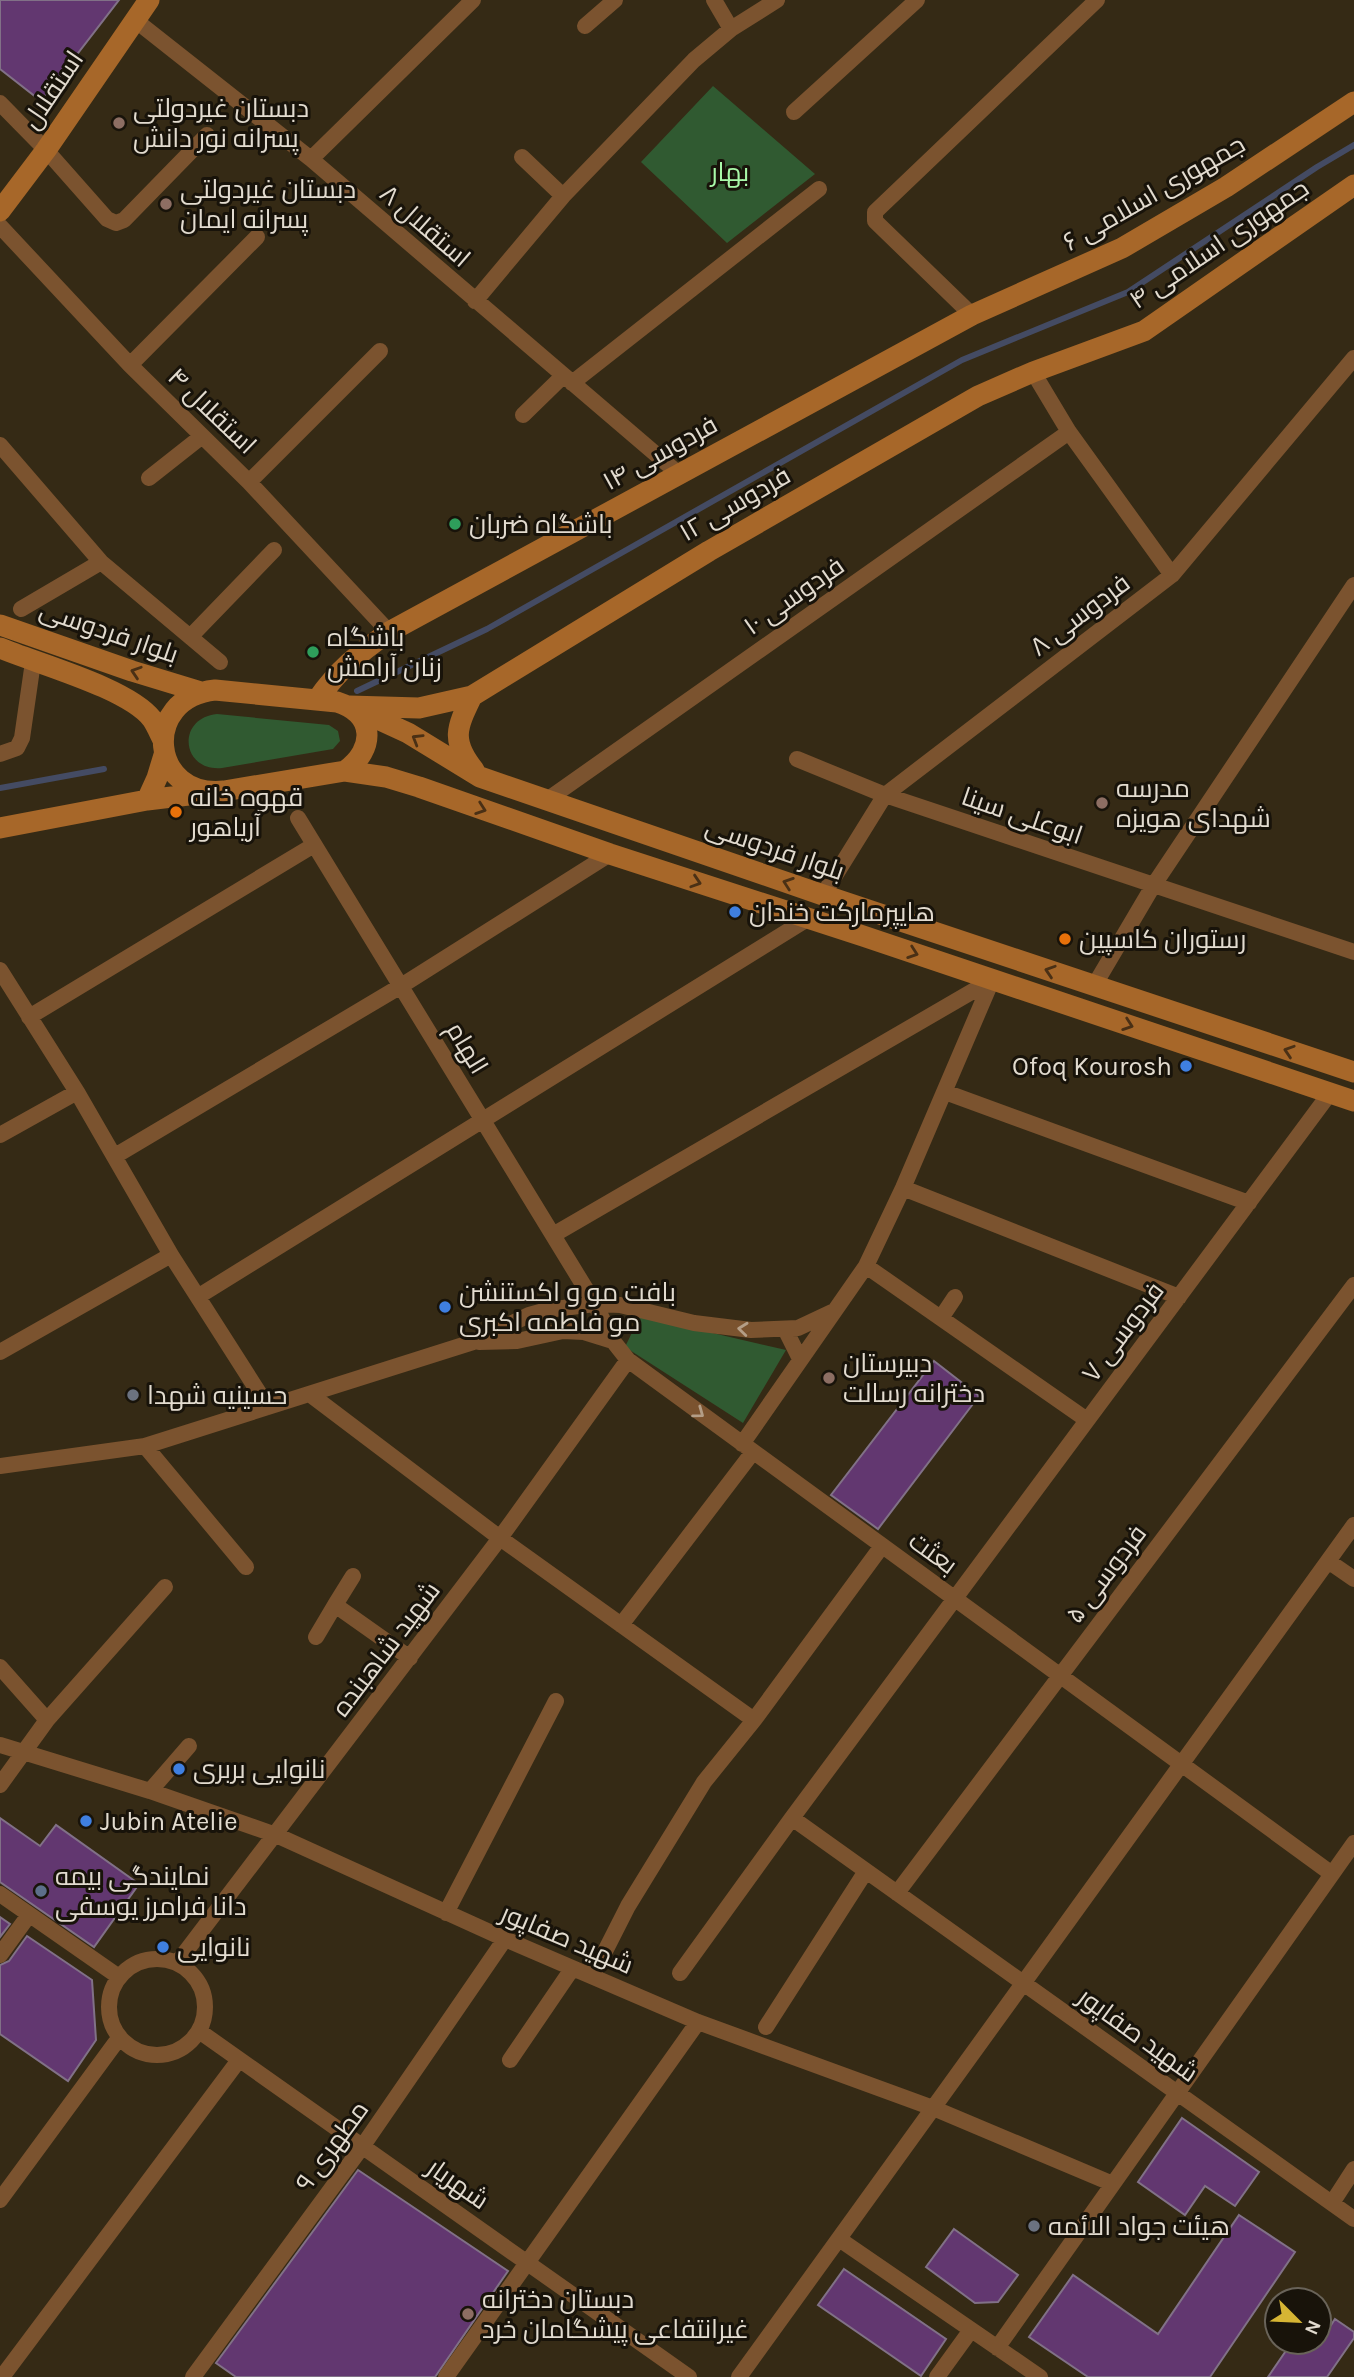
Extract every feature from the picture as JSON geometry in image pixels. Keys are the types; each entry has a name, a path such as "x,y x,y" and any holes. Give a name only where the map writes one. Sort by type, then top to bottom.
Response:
{"main road":[{"name":"استقلال","path":"0,211 46,150 149,0"},
{"name":"جمهوری اسلامی ۶","path":"972,315 1122,248 1226,187 1354,102"},
{"name":"جمهوری اسلامی ۴","path":"1033,372 1144,331 1354,185"},
{"name":"فردوسی ۱۴","path":"317,700 334,676 355,656 388,632 972,315"},
{"name":"فردوسی ۱۲","path":"349,706 419,708 472,695 709,551 978,396 1033,372"},
{"name":"بلوار فردوسی","path":"0,625 201,692 215,690 317,700 349,706 408,733 480,776 823,895 1354,1072"},
{"name":"بلوار فردوسی","path":"0,648 100,685 135,704 151,718 170,769 181,781 210,793"},
{"path":"147,800 157,778 166,723 174,709 186,698 201,692"},
{"path":"472,695 460,722 457,741 464,757 480,776"},
{"path":"345,771 358,762 366,748 367,732 361,717 349,706"},
{"name":"بلوار فردوسی","path":"0,828 147,800 210,793 345,771 386,777 1354,1101"}],"street":[{"path":"311,159 473,0"},
{"path":"585,26 615,0"},
{"path":"714,0 731,29"},
{"path":"475,301 563,196 694,60 731,29 777,0"},
{"path":"794,112 917,0"},
{"path":"972,315 875,221 875,212 1097,0"},
{"name":"استقلال ۸","path":"135,20 311,159 679,474"},
{"path":"0,103 107,219 116,223 124,220 206,135"},
{"path":"522,157 563,196"},
{"path":"523,415 819,189"},
{"name":"استقلال ۴","path":"0,226 130,365 249,482 388,632"},
{"path":"130,365 257,237"},
{"path":"249,482 380,351"},
{"name":"فردوسی ۸","path":"823,895 885,795 1172,575 1354,358"},
{"path":"1033,372 1069,432 1172,575"},
{"name":"فردوسی ۱۰","path":"547,800 1069,432"},
{"path":"149,478 201,437"},
{"path":"0,445 101,562 220,662"},
{"path":"191,636 274,550"},
{"path":"21,609 101,562"},
{"path":"1094,986 1153,886 1354,586"},
{"path":"0,754 17,748 22,738 33,662"},
{"name":"ابوعلی سینا","path":"797,759 885,795 1354,952"},
{"name":"الهام","path":"298,818 595,1304 613,1341"},
{"path":"29,1017 314,845"},
{"path":"115,1156 401,986 610,854"},
{"path":"199,1296 810,918"},
{"path":"0,970 77,1092 171,1255 268,1407"},
{"path":"621,1625 747,1448 800,1359 866,1266 903,1188 992,980"},
{"path":"553,1235 992,980"},
{"path":"0,1135 77,1092"},
{"path":"945,1092 1248,1203"},
{"name":"فردوسی ۷","path":"680,1973 1330,1093"},
{"path":"903,1188 1179,1297"},
{"path":"0,1352 171,1255"},
{"path":"866,1266 1087,1420"},
{"name":"فردوسی ۵","path":"897,1893 1354,1285"},
{"path":"941,1318 955,1297"},
{"path":"0,1466 145,1447 473,1342 529,1315 547,1310 595,1304 620,1305 694,1323 751,1330 798,1328 832,1312"},
{"path":"785,1329 800,1359"},
{"path":"473,1342 517,1342 563,1331 584,1332 613,1341"},
{"name":"بعثت","path":"613,1341 628,1360 656,1382 1332,1874"},
{"name":"شهید شاهبنده","path":"177,1963 500,1538 628,1360"},
{"path":"310,1395 500,1538 754,1720"},
{"path":"145,1447 246,1567"},
{"path":"739,2377 1354,1525"},
{"path":"593,1975 628,1906 704,1782 754,1720 882,1546"},
{"path":"1328,1561 1354,1578"},
{"path":"316,1637 353,1576"},
{"path":"0,1785 47,1720 165,1587"},
{"path":"335,1605 410,1658"},
{"path":"0,1667 47,1720"},
{"path":"446,1913 556,1700"},
{"name":"شهید صفاپور","path":"0,1745 150,1791 276,1835 572,1969 593,1975 698,2022 933,2108 1113,2184"},
{"path":"150,1791 189,1746"},
{"name":"شهید صفاپور","path":"792,1818 1354,2219"},
{"path":"998,2348 1354,1843"},
{"path":"766,2027 866,1871"},
{"path":"0,1894 119,1977"},
{"path":"0,1955 30,1915"},
{"name":"مطهری ۹","path":"193,2377 362,2147 505,1939"},
{"path":"150,1959 177,1963 191,1973 202,1988 205,2014 199,2031 181,2049 157,2056 140,2053 119,2038 110,2021 110,1995 119,1977 132,1965 150,1959"},
{"path":"510,2060 572,1969"},
{"path":"446,2377 698,2022"},
{"name":"شهریار","path":"199,2031 689,2377"},
{"path":"0,2200 119,2038"},
{"path":"2,2377 239,2060"},
{"path":"1332,2203 1354,2169"},
{"path":"839,2239 1040,2377"},
{"path":"937,2377 971,2330"}],"green space":[{"name":"بهار","path":"713,86 815,174 727,243 641,162"},
{"path":"217,714 329,725 338,731 340,741 333,749 222,768 208,767 198,762 192,754 190,734 195,725 204,718"},
{"path":"640,1316 786,1350 743,1423 625,1347"}],"building":[{"path":"0,0 119,0 41,101 0,69"},
{"path":"934,1361 979,1396 878,1529 831,1495"},
{"path":"0,1818 40,1846 56,1825 139,1884 94,1947 0,1882"},
{"path":"0,1917 10,1924 0,1937"},
{"path":"27,1936 92,1980 96,2040 68,2081 0,2034 0,1965 9,1961"},
{"path":"1182,2118 1259,2172 1235,2206 1205,2186 1185,2215 1138,2182"},
{"path":"358,2170 508,2271 435,2377 236,2377 216,2363"},
{"path":"1239,2215 1295,2252 1272,2286 1263,2286 1263,2299 1210,2377 1088,2377 1029,2337 1073,2275 1158,2334"},
{"path":"954,2229 1018,2275 998,2302 975,2303 926,2267"},
{"path":"844,2269 946,2339 921,2376 818,2305"},
{"path":"1335,2319 1354,2332 1354,2338 1327,2377 1268,2377 1282,2356 1333,2356"}],"waterway":[{"path":"357,691 487,629 962,360 1128,292 1354,145"},
{"path":"0,788 104,769"}],"place":[{"name":"دبستان غیردولتی پسرانه نور دانش","path":"119,123"},
{"name":"دبستان غیردولتی پسرانه ایمان","path":"166,204"},
{"name":"باشگاه ضربان","path":"455,524"},
{"name":"باشگاه زنان آرامش","path":"313,652"},
{"name":"مدرسه شهدای هویزه","path":"1102,803"},
{"name":"قهوه خانه آریاهور","path":"176,812"},
{"name":"هایپرمارکت خندان","path":"735,912"},
{"name":"رستوران کاسپین","path":"1065,939"},
{"name":"Ofoq Kourosh","path":"1186,1066"},
{"name":"بافت مو و اکستنشن مو فاطمه اکبری","path":"445,1307"},
{"name":"دبیرستان دخترانه رسالت","path":"829,1378"},
{"name":"حسینیه شهدا","path":"133,1395"},
{"name":"نانوایی بربری","path":"179,1769"},
{"name":"Jubin Atelie","path":"86,1821"},
{"name":"نمایندگی بیمه دانا فرامرز یوسفی","path":"41,1891"},
{"name":"نانوایی","path":"163,1947"},
{"name":"هیئت جواد الائمه","path":"1034,2226"},
{"name":"دبستان دخترانه غیرانتفاعی پیشگامان خرد","path":"468,2314"}]}
